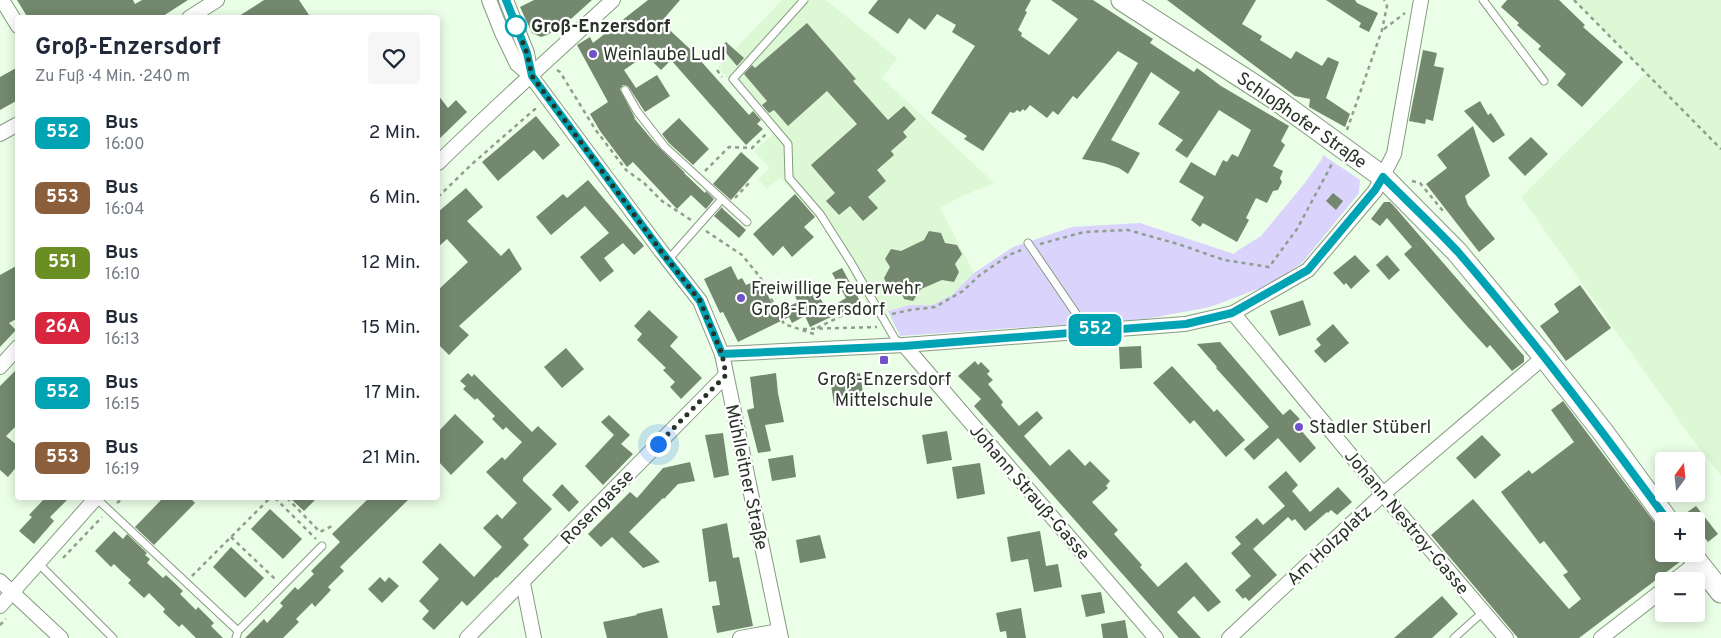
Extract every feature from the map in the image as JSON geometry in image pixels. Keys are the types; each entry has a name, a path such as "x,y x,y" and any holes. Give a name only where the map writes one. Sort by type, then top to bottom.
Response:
{"main road":[{"name":"Schloßhofer Straße","path":"1122,0 1274,98 1383,177 1457,252 1603,432 1661,512"},
{"path":"1697,562 1721,592"}],"street":[{"path":"2,0 15,21"},
{"path":"194,15 217,0"},
{"path":"489,0 517,64 532,76"},
{"path":"506,0 527,53 532,76"},
{"path":"440,161 503,100 532,76 613,0"},
{"path":"722,354 904,346 1186,324 1232,313 1308,270 1375,190 1383,177 1394,154 1421,1"},
{"name":"Mühlleitner Straße","path":"532,76 700,301 722,354 780,634"},
{"path":"0,134 15,126"},
{"name":"Johann Nestroy-Gasse","path":"1232,313 1506,638"},
{"name":"Johann Strauß-Gasse","path":"904,346 1156,638"},
{"path":"0,367 15,350"},
{"name":"Am Holzplatz","path":"1229,638 1383,494 1544,357"},
{"name":"Rosengasse","path":"467,638 726,375"},
{"path":"0,606 94,500"},
{"path":"1681,572 1690,562"},
{"path":"0,581 61,638"},
{"path":"523,582 534,638"},
{"path":"1601,638 1655,596"},
{"path":"740,638 780,634"}],"lane":[{"path":"804,0 733,79 788,144 789,178 820,214 850,261 895,339 904,346"},
{"path":"1483,0 1544,81"},
{"path":"625,90 637,111 665,146 747,222"},
{"path":"668,260 722,199"},
{"path":"1029,245 1088,331"},
{"path":"98,500 186,582 237,635 322,546"},
{"path":"38,563 113,638"},
{"path":"1454,638 1483,612"}],"path":[{"path":"1348,130 1382,30 1387,6 1384,0"},
{"path":"1574,0 1721,149"},
{"path":"1382,30 1421,1"},
{"path":"545,62 560,72 595,129 626,170 644,183 662,201 742,255 760,277 784,324 824,338"},
{"path":"717,70 722,77"},
{"path":"440,195 472,164 535,109 534,98 541,89"},
{"path":"698,178 728,147 752,148 768,132"},
{"path":"882,317 910,310 935,307 963,291 980,275 1008,254 1029,245 1084,232 1128,230 1178,244 1224,260 1269,267 1296,228 1336,156"},
{"path":"729,206 751,181"},
{"path":"816,329 872,300"},
{"path":"799,329 889,326"},
{"path":"186,582 268,500"},
{"path":"277,500 322,546"},
{"path":"289,500 320,532 334,525"},
{"path":"231,537 282,586"}],"shaded area":[{"path":"782,0 826,0 897,58 882,78 994,183 962,196 940,208 974,273 952,295 932,305 909,305 872,315 846,264 816,216 780,178 767,189 758,179 770,168 754,151 774,134 718,67"},
{"path":"1574,0 1721,0 1721,476 1705,455 1705,452 1703,452 1688,433 1521,197 1646,73"},
{"path":"1323,155 1360,180 1359,193 1302,263 1266,286 1210,307 1146,319 900,336 888,311 909,305 932,305 952,295 974,273 1013,247 1072,227 1140,223 1234,254 1261,236 1304,184"}],"building":[{"path":"17,0 133,0 135,4 142,0 188,0 165,15 26,15"},
{"path":"264,0 299,0 309,15 241,15"},
{"path":"534,0 592,0 562,27 541,37 532,33 520,7"},
{"path":"648,0 680,0 661,22 690,49 749,115 753,111 761,120 757,124 763,129 746,145 671,60 661,70 646,55 624,70 636,88 657,75 670,96 645,112 628,86 623,85 620,89 634,118 654,142 705,193 706,191 714,199 706,209 691,195 677,209 633,162 627,167 600,131 590,114 608,102 577,45 590,37 593,43"},
{"path":"878,0 1031,0 1018,30 1022,33 1021,36 1049,55 1078,19 1051,0 1093,0 1153,39 1150,43 1194,72 1197,68 1221,86 1289,126 1281,141 1285,145 1273,166 1283,171 1280,178 1282,182 1278,190 1273,191 1267,203 1256,198 1246,218 1249,220 1237,242 1203,223 1200,227 1191,220 1204,197 1179,182 1191,162 1215,176 1223,160 1227,162 1232,154 1238,157 1251,130 1219,110 1187,158 1175,150 1183,140 1158,124 1180,92 1151,72 1111,140 1140,153 1128,174 1119,168 1104,163 1082,159 1138,63 1118,51 1077,99 1073,96 1058,115 1053,111 1047,118 1030,105 1025,111 1023,109 1020,112 1017,110 1014,113 1010,112 983,151 964,139 967,136 931,113 975,46 952,32 956,25 937,14 925,30 909,18 898,34 868,13"},
{"path":"1167,0 1256,0 1242,24 1262,36 1260,40 1291,59 1296,51 1322,66 1328,57 1339,62 1326,98 1350,114 1345,127 1309,107 1310,99 1295,96"},
{"path":"1326,0 1355,0 1357,3 1378,13 1369,32 1359,27 1361,23"},
{"path":"1507,0 1559,0 1585,25 1583,27 1623,62 1582,107 1557,85 1566,74 1538,49 1541,46 1517,25 1519,23 1501,7"},
{"path":"807,23 856,79 853,81 888,120 904,106 916,119 903,132 907,137 891,151 894,155 877,170 886,181 868,197 878,208 863,221 850,206 839,215 826,201 835,193 811,165 857,124 827,91 788,126 774,110 769,113 762,105 767,101 744,74 752,65 755,68"},
{"path":"726,42 744,58 737,66 721,47"},
{"path":"1423,50 1437,53 1434,66 1444,68 1433,121 1426,119 1425,124 1409,121"},
{"path":"15,69 15,102 0,110 0,77"},
{"path":"440,98 448,108 456,100 467,112 440,138"},
{"path":"1480,101 1488,115 1491,113 1505,135 1493,143 1464,111"},
{"path":"536,116 560,145 543,160 534,150 498,181 482,162"},
{"path":"679,118 709,149 693,165 662,134"},
{"path":"1473,126 1490,176 1465,196 1468,205 1495,239 1479,252 1426,184 1447,168 1437,155"},
{"path":"1531,137 1548,154 1525,176 1508,158"},
{"path":"741,152 759,168 731,200 713,184"},
{"path":"588,180 644,246 634,255 623,243 604,258 614,271 600,282 580,257 609,233 585,206 551,235 536,217 563,194 567,198"},
{"path":"466,188 483,207 467,221 501,256 509,248 522,269 459,326 469,335 449,355 440,346 440,288 468,262 447,239 440,245 440,210"},
{"path":"1333,193 1343,201 1336,210 1326,201"},
{"path":"795,194 815,217 804,227 814,237 792,257 783,246 773,256 753,234"},
{"path":"1384,202 1390,202 1393,205 1524,356 1524,362 1512,371 1490,345 1487,348 1404,254 1412,247 1387,218 1380,226 1371,219"},
{"path":"722,207 746,230 739,238 714,216"},
{"path":"929,231 941,233 945,243 957,245 962,254 955,264 959,272 954,282 942,280 921,289 913,301 904,299 900,289 888,287 884,278 890,267 885,259 891,249 901,251 924,240"},
{"path":"1355,255 1370,271 1351,289 1346,283 1344,285 1333,273"},
{"path":"1387,255 1400,270 1389,280 1376,265"},
{"name":"Freiwillige Feuerwehr Groß-Enzersdorf","path":"731,266 738,280 742,278 746,285 760,279 776,312 798,302 791,288 805,282 811,294 816,291 831,317 810,327 805,316 792,323 789,317 738,342 723,312 720,313 704,279"},
{"path":"15,267 15,320 9,323 15,331 0,347 0,275"},
{"path":"842,268 861,303 842,314 836,304 846,298 832,273"},
{"path":"1580,285 1611,328 1566,361 1540,326 1559,312 1554,304"},
{"path":"1303,300 1311,325 1279,336 1270,311"},
{"path":"649,310 678,337 670,346 702,378 681,399 670,387 675,382 663,370 666,368 637,340 642,334 634,326"},
{"path":"1333,324 1349,343 1325,363 1314,351 1321,345 1316,339"},
{"path":"1220,342 1283,415 1290,409 1300,419 1295,423 1316,448 1300,463 1278,438 1254,460 1244,449 1269,427 1197,344"},
{"path":"1141,346 1142,368 1120,369 1119,347"},
{"path":"566,348 584,369 562,388 544,367"},
{"path":"975,361 978,365 981,362 990,371 987,374 993,380 988,384 1003,402 1001,405 1019,426 1037,411 1043,418 1024,436 1050,466 1069,449 1085,466 1090,461 1110,481 1106,486 1108,488 1092,502 1118,530 1114,534 1142,565 1140,567 1158,587 1186,562 1221,602 1208,612 1194,596 1177,612 1201,638 1179,638 974,406 981,399 958,376"},
{"path":"1172,366 1214,412 1217,409 1245,440 1226,457 1194,420 1190,424 1153,383"},
{"path":"15,371 15,427 6,436 15,444 15,469 8,477 0,470 0,386"},
{"path":"468,373 472,377 474,374 532,432 538,426 557,444 523,478 523,481 552,509 523,539 529,545 497,578 467,606 462,601 434,630 422,619 429,611 419,601 439,579 422,562 440,543 474,577 502,547 483,528 497,514 502,519 517,503 486,472 502,457 505,460 522,442 506,427 503,430 492,419 495,416 477,398 475,400 463,389 466,386 460,381"},
{"path":"776,373 784,422 765,425 771,451 758,453 747,410 754,408 750,377"},
{"path":"860,373 864,399 834,404 830,378"},
{"path":"1563,401 1655,523 1655,562 1680,562 1666,572 1655,572 1655,581 1579,638 1518,638 1431,535 1473,499 1569,609 1581,599 1563,575 1568,572 1544,541 1540,544 1501,492 1529,470 1532,474 1574,442 1551,410"},
{"path":"455,414 484,442 451,475 440,463 440,430"},
{"path":"609,415 630,435 621,444 633,454 603,485 585,466 614,435 601,422"},
{"path":"947,431 952,460 927,464 922,435"},
{"path":"723,433 729,475 714,478 705,435"},
{"path":"1482,435 1501,455 1475,479 1456,458"},
{"path":"793,455 796,477 772,481 768,459"},
{"path":"690,462 695,481 678,484 629,532 660,562 643,568 612,537 601,547 588,534 630,492 637,498 663,468"},
{"path":"980,463 985,494 957,499 952,467"},
{"path":"1286,471 1298,485 1292,491 1310,512 1338,487 1352,502 1337,515 1331,510 1327,512 1305,531 1295,519 1292,521 1288,517 1253,549 1277,575 1249,601 1245,597 1243,599 1235,590 1251,576 1231,553 1241,544 1235,537 1257,518 1263,525 1285,506 1268,487"},
{"path":"562,484 579,502 569,512 552,495"},
{"path":"43,500 67,500 50,517 54,521 34,544 19,531 32,517 29,515"},
{"path":"161,500 192,500 195,503 154,545 135,527"},
{"path":"292,500 315,500 304,511"},
{"path":"367,500 408,500 340,567 344,571 328,587 331,590 315,607 312,603 296,619 299,622 283,638 245,638 264,619 267,623 283,606 280,603 295,587 298,590 314,574 311,571 340,542 332,534"},
{"path":"1696,506 1701,512 1687,512"},
{"path":"270,509 302,539 283,559 251,529"},
{"path":"1705,517 1718,534 1708,542 1705,538"},
{"path":"727,523 733,558 739,557 753,626 717,633 712,606 720,605 716,581 709,582 702,529"},
{"path":"114,531 123,539 127,534 147,553 145,555 150,559 147,563 163,578 166,575 183,591 180,594 196,610 198,607 214,623 211,626 223,638 196,638 182,624 179,627 163,612 165,609 149,593 144,598 128,583 131,580 114,564 111,567 95,551"},
{"path":"1040,531 1046,566 1058,564 1062,587 1034,592 1028,559 1011,562 1007,537"},
{"path":"820,535 826,558 800,563 796,540"},
{"path":"231,547 264,578 245,598 213,567"},
{"path":"380,577 385,582 389,577 399,586 382,603 368,589"},
{"path":"1101,592 1105,613 1086,617 1081,595"},
{"path":"1442,596 1458,614 1432,638 1394,638"},
{"path":"662,608 668,638 607,638 603,622"},
{"path":"1021,608 1026,638 1007,638 1006,631 1000,632 996,613"},
{"path":"1125,620 1128,638 1103,638 1101,624"}],"bus line":[{"name":"552","path":"506,0 527,53 532,76 700,301 722,354 904,346 1186,324 1232,313 1308,270 1375,190 1383,177 1457,252 1603,432 1661,512"}],"place":[{"name":"Groß-Enzersdorf","path":"516,26"},
{"name":"Weinlaube Ludl","path":"593,54"},
{"name":"Freiwillige Feuerwehr Groß-Enzersdorf","path":"741,298"},
{"name":"Groß-Enzersdorf Mittelschule","path":"884,360"},
{"name":"Stadler Stüberl","path":"1299,427"}],"route":[{"path":"516,26 527,53 532,76 700,301 722,354 726,375 658,444"}]}
